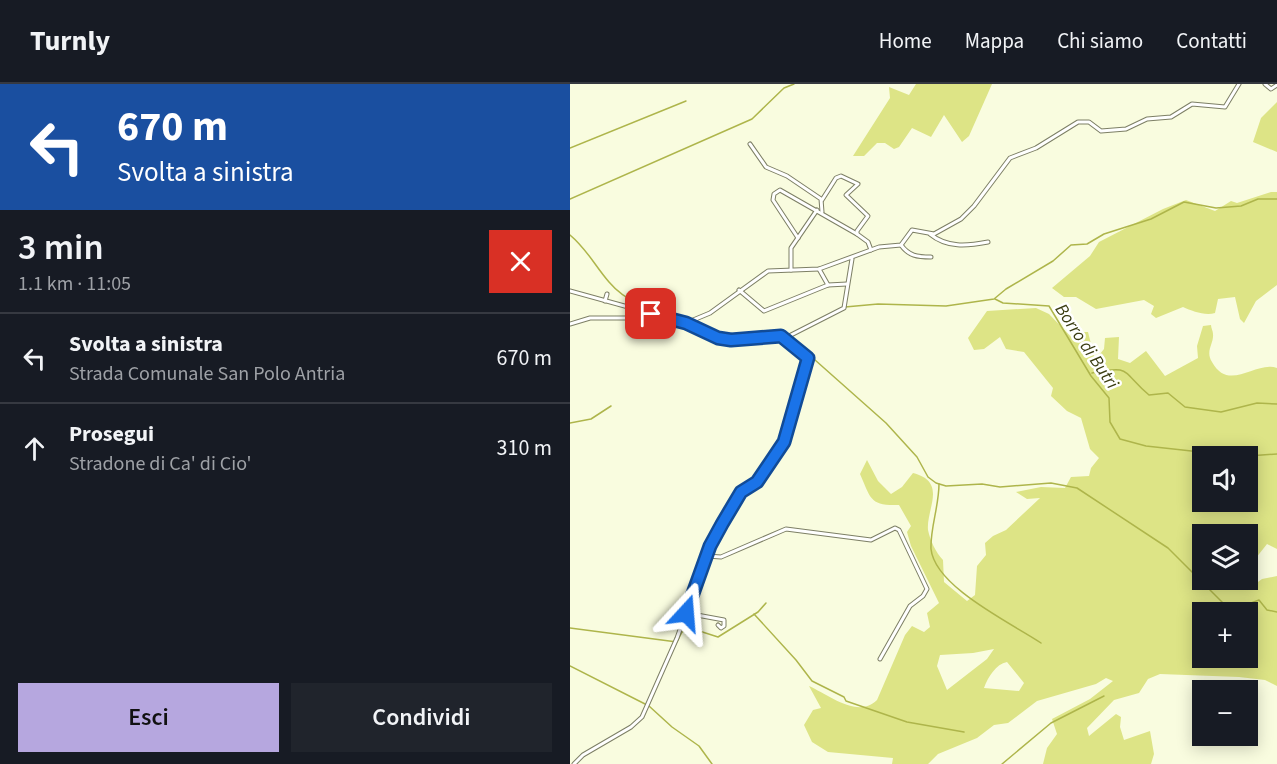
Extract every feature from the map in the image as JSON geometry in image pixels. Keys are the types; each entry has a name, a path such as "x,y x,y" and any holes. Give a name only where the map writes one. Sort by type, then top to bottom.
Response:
{"street":[{"path":"686,323 710,313 768,271 819,269 852,259 871,250 901,245 912,230 928,233 944,230 968,213 1010,158 1036,148 1078,122 1089,123 1101,131 1125,129 1147,118 1170,117 1192,104 1225,107 1239,84"},
{"path":"1265,84 1271,89 1277,85"},
{"path":"750,144 766,167 787,176 822,200"},
{"path":"791,270 791,248 819,211 822,200 836,178 841,176 858,184 846,195 868,216 857,234"},
{"path":"798,238 773,200 774,194 783,190 857,234 868,242 871,250"},
{"path":"928,233 939,242 954,245 988,242"},
{"path":"901,245 916,257 931,257"},
{"path":"789,340 791,335 844,308 852,259"},
{"path":"819,269 828,285"},
{"path":"739,290 764,311 828,285 847,284"},
{"path":"570,291 686,323 718,338 731,340 772,336 789,340 808,358 784,442 757,482 741,492 706,556 686,613 642,717 631,727 583,755 574,764"},
{"path":"605,301 607,294"},
{"path":"570,324 590,318 640,318 651,314"},
{"path":"706,556 721,557 786,530 871,540 895,528 902,537 927,589 923,596 910,606 880,659"},
{"path":"686,613 722,617 724,626 721,628 717,625"}],"green space":[{"path":"916,84 992,84 969,136 962,142 944,115 931,137 912,128 899,147 894,149 885,143 877,143 864,156 853,156 890,98 889,87 909,95"},
{"path":"1277,102 1277,152 1253,142 1261,118"},
{"path":"1277,192 1277,285 1256,301 1244,323 1240,319 1235,297 1218,299 1215,313 1203,313 1183,307 1156,318 1151,314 1154,306 1144,300 1096,309 1076,297 1064,297 1052,288 1090,256 1099,242 1163,209 1186,200 1215,211 1231,201 1237,203"},
{"path":"1036,308 1049,314 1075,341 1083,332 1088,332 1095,360 1104,349 1105,338 1119,337 1118,359 1130,363 1146,351 1165,376 1198,358 1197,346 1203,326 1211,325 1213,338 1209,354 1219,371 1226,375 1234,375 1260,368 1277,368 1277,549 1267,544 1258,555 1258,524 1192,524 1192,590 1258,590 1258,582 1277,576 1277,686 1265,680 1239,677 1160,674 1148,679 1139,693 1114,700 1087,728 1089,736 1116,714 1121,717 1120,727 1124,740 1150,731 1154,754 1151,764 1043,764 1047,748 1057,734 1052,719 1090,699 1113,681 1106,678 1096,684 1037,701 1008,723 994,725 977,738 938,754 928,764 892,764 893,758 828,752 812,742 804,725 813,710 821,708 809,686 852,706 861,707 877,700 905,635 912,626 924,632 930,627 927,613 939,603 911,546 907,532 911,526 899,505 877,502 867,490 860,474 867,460 878,481 891,494 902,487 913,473 924,477 930,483 933,497 928,522 930,538 943,560 944,582 967,601 975,595 977,566 986,555 985,543 1006,530 1040,498 1027,499 1016,492 1041,487 1065,488 1071,477 1089,476 1091,468 1099,458 1090,449 1081,418 1067,411 1051,396 1053,388 1024,352 1006,349 1000,337 984,349 974,350 968,338 987,311","holes":["994,649 987,659 947,690 937,666 940,655","1007,662 1024,683 1019,691 984,688 999,665"]}],"waterway":[{"path":"570,199 752,119 784,88 794,84"},
{"path":"570,148 686,101"},
{"path":"845,307 878,304 946,306 994,299 1006,289 1053,261 1071,245 1087,244 1104,234 1151,219 1184,202 1216,208 1241,206 1258,199 1277,199"},
{"path":"570,235 609,282 626,297 646,307 689,320"},
{"name":"Borro di Butri","path":"995,299 1003,303 1049,306 1091,376 1109,398 1110,422 1120,439 1146,446 1192,451"},
{"path":"694,321 716,333 739,338"},
{"path":"753,337 777,330 788,336 886,423 917,457 928,477 936,483 946,486 982,484 1000,487 1051,483 1077,488 1168,548 1224,604 1238,608 1259,600 1267,610 1277,612"},
{"path":"1092,373 1120,370 1129,375 1149,395 1168,393 1185,407 1221,412 1257,403 1277,404"},
{"path":"570,423 591,419 611,406"},
{"name":"Borro di Butri","path":"1258,455 1277,454"},
{"path":"939,484 931,541 936,563 946,577 976,603 1041,643"},
{"path":"570,628 677,642 682,632 690,628 718,637 758,612 766,603"},
{"path":"754,614 812,681 844,697 846,701 907,722 964,732"},
{"path":"570,666 649,706 672,727 699,746 712,764"},
{"path":"1002,764 1051,723 1104,696"}],"route":[{"path":"651,314 686,323 718,338 744,340 781,336 789,340 808,358 784,442 757,482 741,492 722,524 710,546 686,613"}]}
